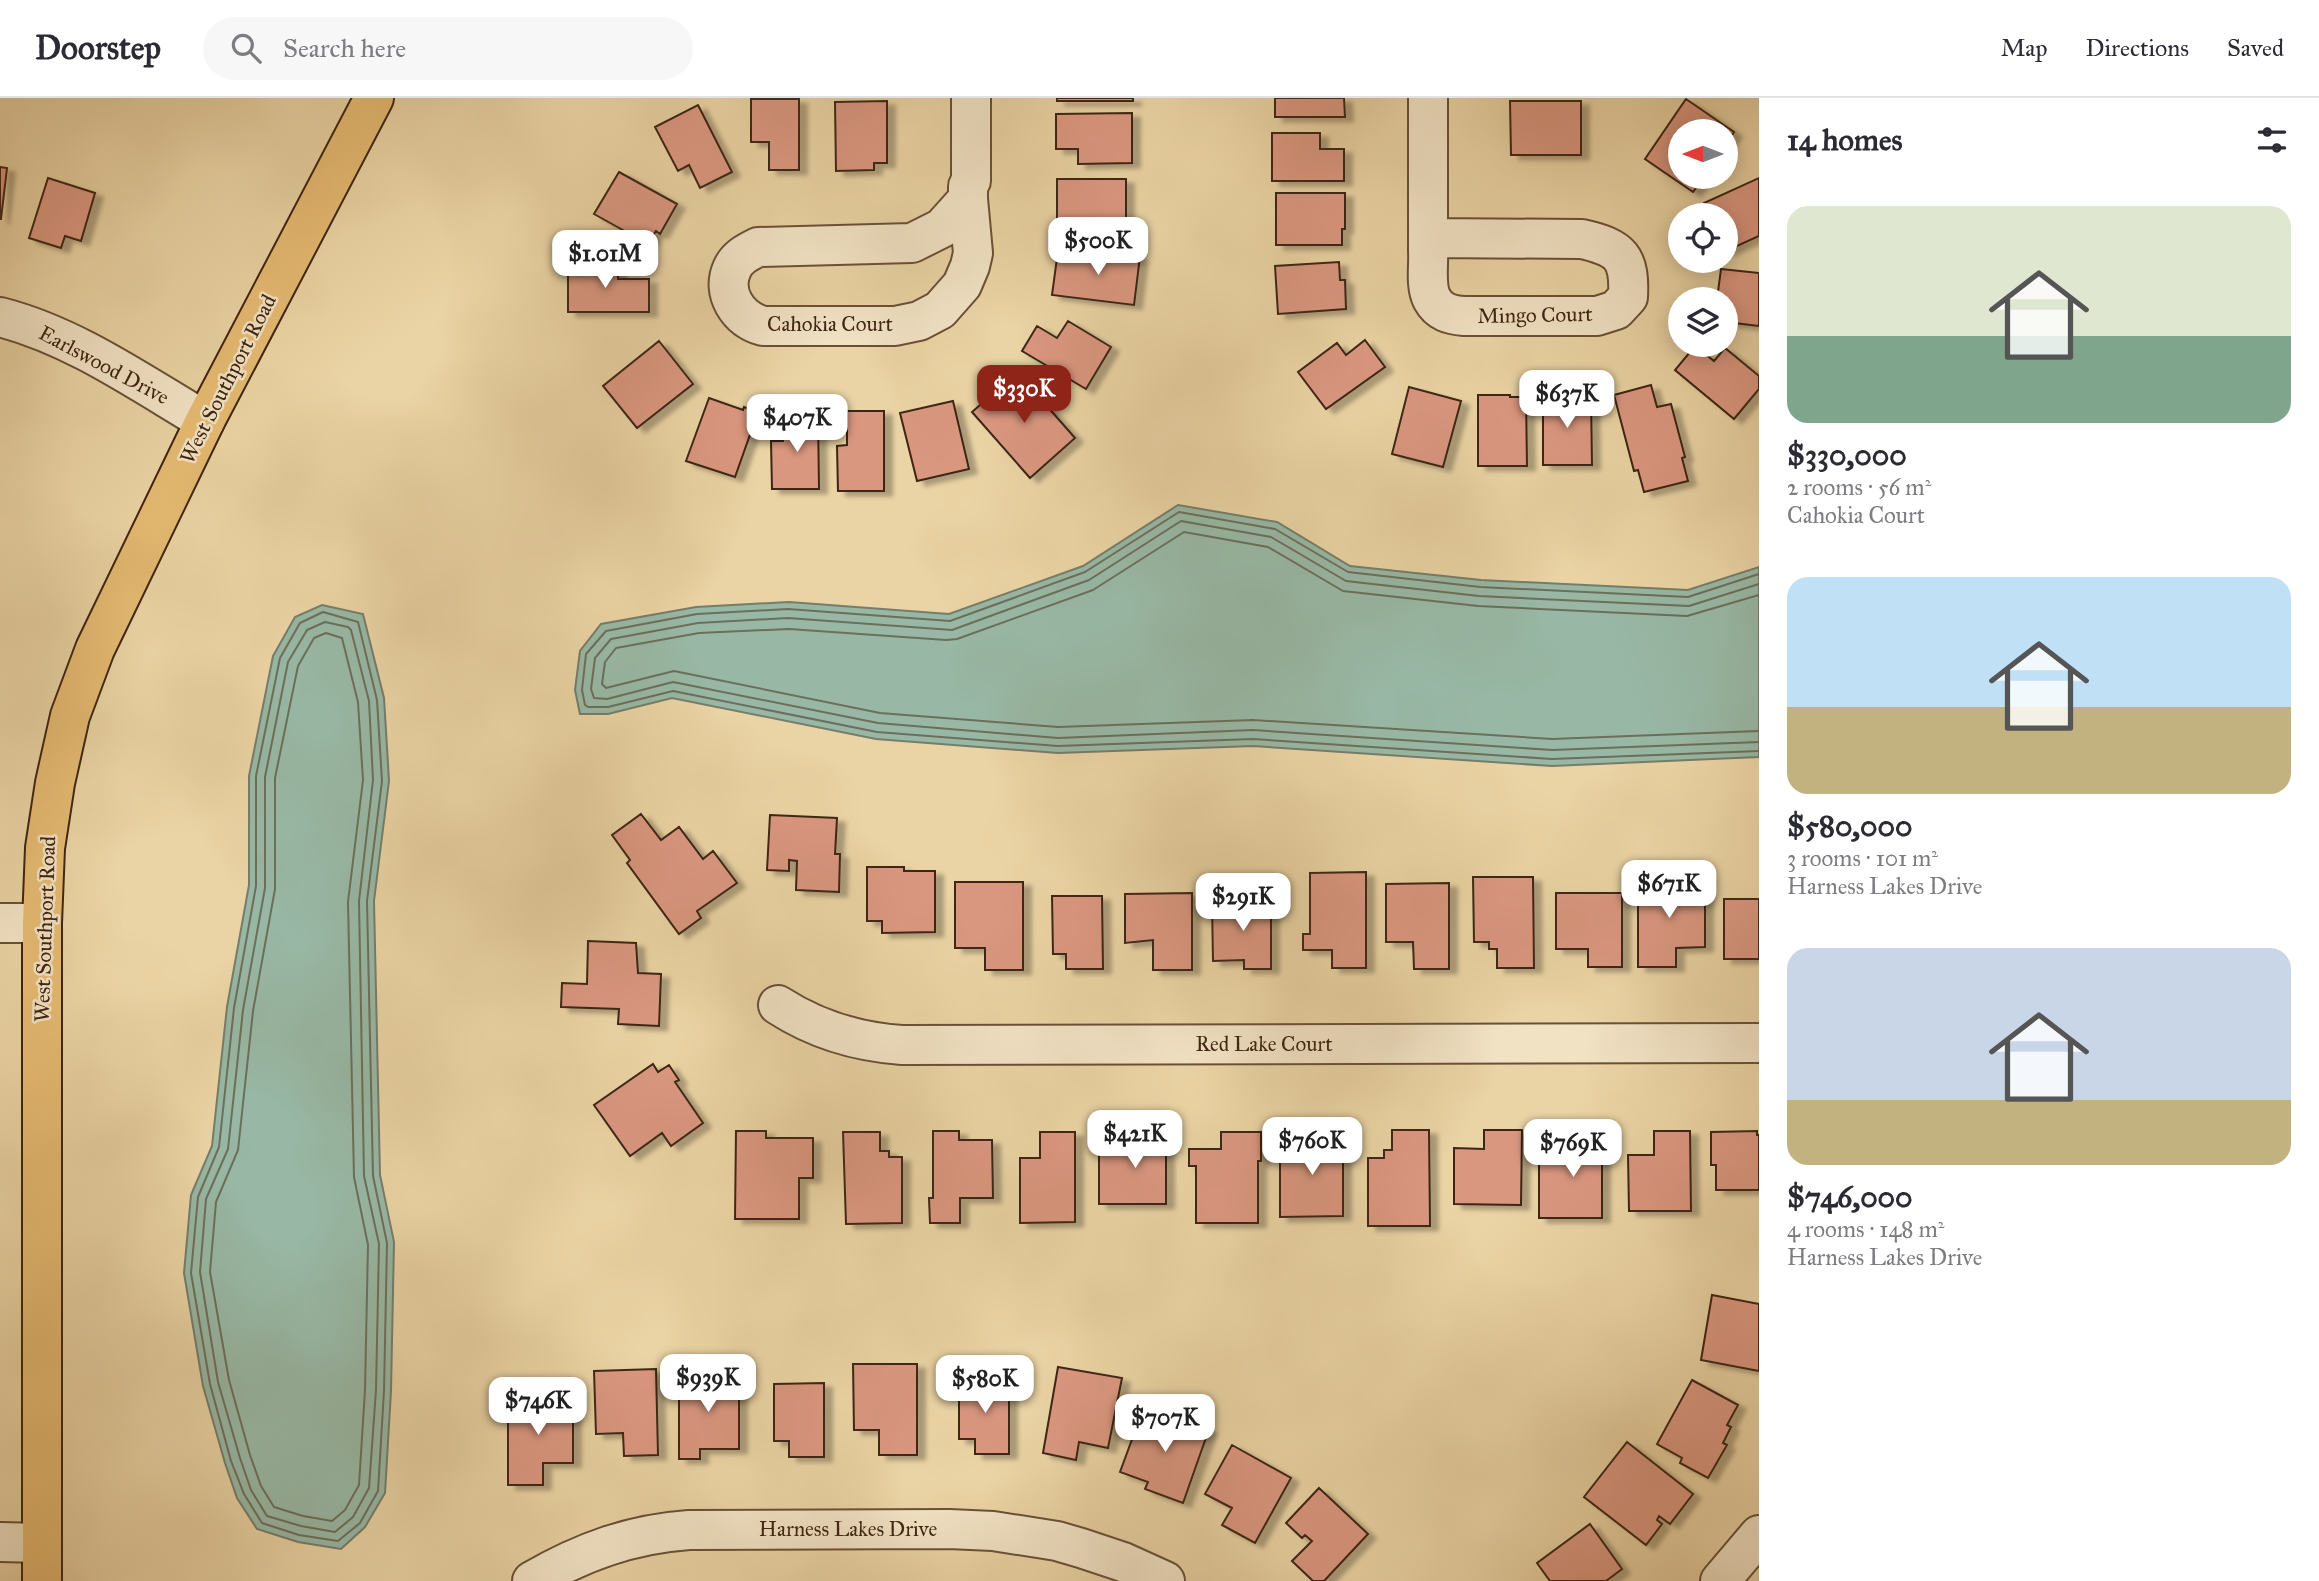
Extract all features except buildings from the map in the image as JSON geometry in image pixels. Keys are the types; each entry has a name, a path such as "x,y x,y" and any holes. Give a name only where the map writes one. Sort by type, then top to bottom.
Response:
{"main road":[{"name":"West Southport Road","path":"42,1581 42,923 45,848 55,783 70,716 95,649 205,421 374,98"}],"street":[{"name":"Cahokia Court","path":"968,199 942,228 912,243 758,247 745,253 732,270 729,290 736,309 750,321 763,326 895,326 919,321 940,310 957,292 970,266 973,253 968,199 968,186 971,181 971,98"},
{"name":"Mingo Court","path":"1428,98 1428,238 1429,288 1432,299 1448,315 1597,316 1616,310 1628,297 1629,271 1619,255 1604,244 1582,239 1428,238"},
{"name":"Earlswood Drive","path":"0,317 44,331 86,351 205,421"},
{"path":"0,923 42,923"},
{"name":"Red Lake Court","path":"778,1004 794,1015 823,1028 870,1041 902,1045 1759,1043"},
{"name":"Harness Lakes Drive","path":"532,1581 598,1548 659,1532 949,1529 993,1531 1057,1541 1123,1562 1165,1581"},
{"path":"1720,1581 1759,1535"},
{"path":"0,1542 41,1543"}],"water":[{"path":"1178,505 1277,522 1350,566 1481,580 1688,590 1759,567 1759,757 1552,766 1253,746 1058,753 876,739 672,698 608,714 580,714 575,690 580,651 601,624 696,607 789,602 949,614 1083,566"},
{"path":"322,605 363,614 384,698 389,781 374,901 380,1175 394,1242 391,1391 385,1493 365,1527 341,1549 298,1542 257,1529 237,1498 203,1386 184,1273 191,1195 212,1146 227,1007 249,885 249,776 273,656 295,617"}]}
